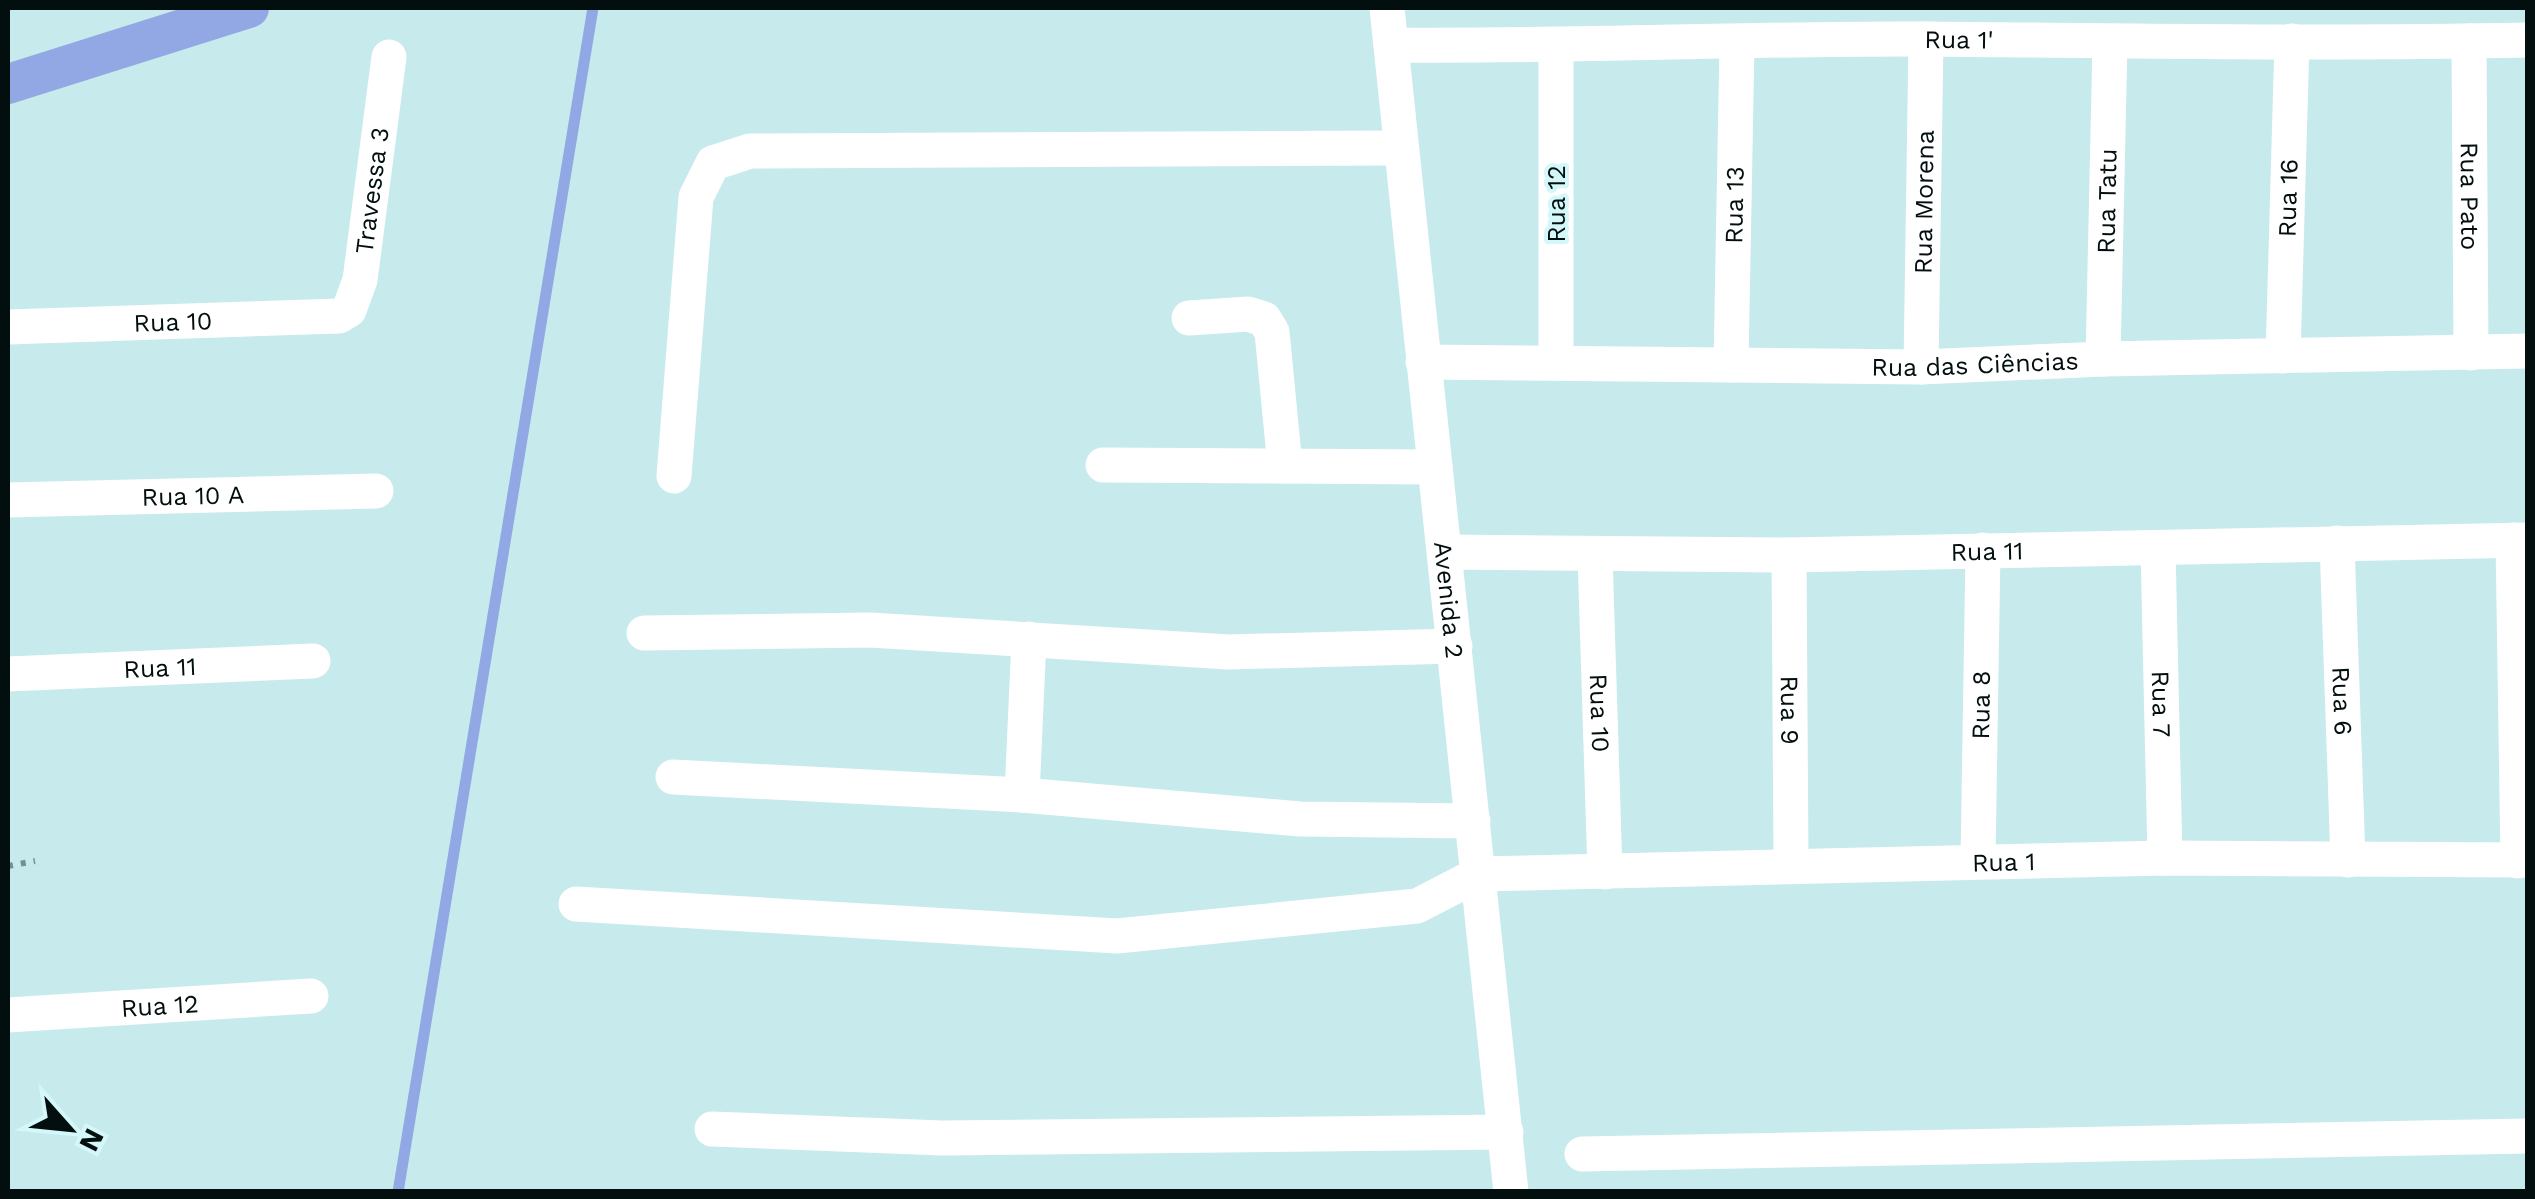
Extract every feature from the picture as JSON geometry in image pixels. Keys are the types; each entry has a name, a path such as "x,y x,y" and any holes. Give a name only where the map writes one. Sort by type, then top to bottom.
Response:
{"street":[{"name":"Avenida 2","path":"1386,8 1511,1192"},
{"name":"Rua 1'","path":"1391,45 1556,47 1926,39 2528,40"},
{"name":"Rua Morena","path":"1921,367 1926,39"},
{"name":"Rua 16","path":"2283,356 2292,41"},
{"name":"Rua Pato","path":"2470,41 2471,353"},
{"name":"Rua Tatu","path":"2103,360 2110,42"},
{"name":"Rua 13","path":"1731,365 1737,43"},
{"name":"Rua 12","path":"1556,47 1556,362"},
{"name":"Travessa 3","path":"339,316 350,310 360,280 389,57"},
{"path":"674,476 696,197 713,163 750,151 1401,148"},
{"path":"1189,318 1248,314 1264,319 1272,332 1285,466"},
{"name":"Rua 10","path":"8,327 339,316"},
{"name":"Rua das Ciências","path":"1423,362 1921,367 2528,351"},
{"path":"1103,465 1435,467"},
{"name":"Rua 10 A","path":"8,500 376,491"},
{"path":"2520,540 2523,860"},
{"name":"Rua 11","path":"1445,552 1789,556 2520,540"},
{"name":"Rua 6","path":"2337,543 2348,860"},
{"name":"Rua 7","path":"2158,549 2165,858"},
{"name":"Rua 8","path":"1978,860 1983,550"},
{"name":"Rua 10","path":"1596,555 1605,872"},
{"name":"Rua 9","path":"1789,556 1791,865"},
{"path":"644,634 870,630 1230,652 1455,646"},
{"path":"1022,795 1029,639"},
{"name":"Rua 11","path":"8,674 313,661"},
{"path":"673,777 1022,795 1300,819 1474,821"},
{"name":"Rua 1","path":"1478,874 1978,860 2523,860"},
{"path":"576,904 1117,936 1417,906 1478,874"},
{"name":"Rua 12","path":"8,1015 310,996"},
{"path":"712,1129 942,1138 1506,1132"},
{"path":"1582,1154 2528,1136"}],"path":[{"path":"8,866 35,862"}],"waterway":[{"path":"8,84 249,8"},
{"path":"398,1192 593,8"}]}
